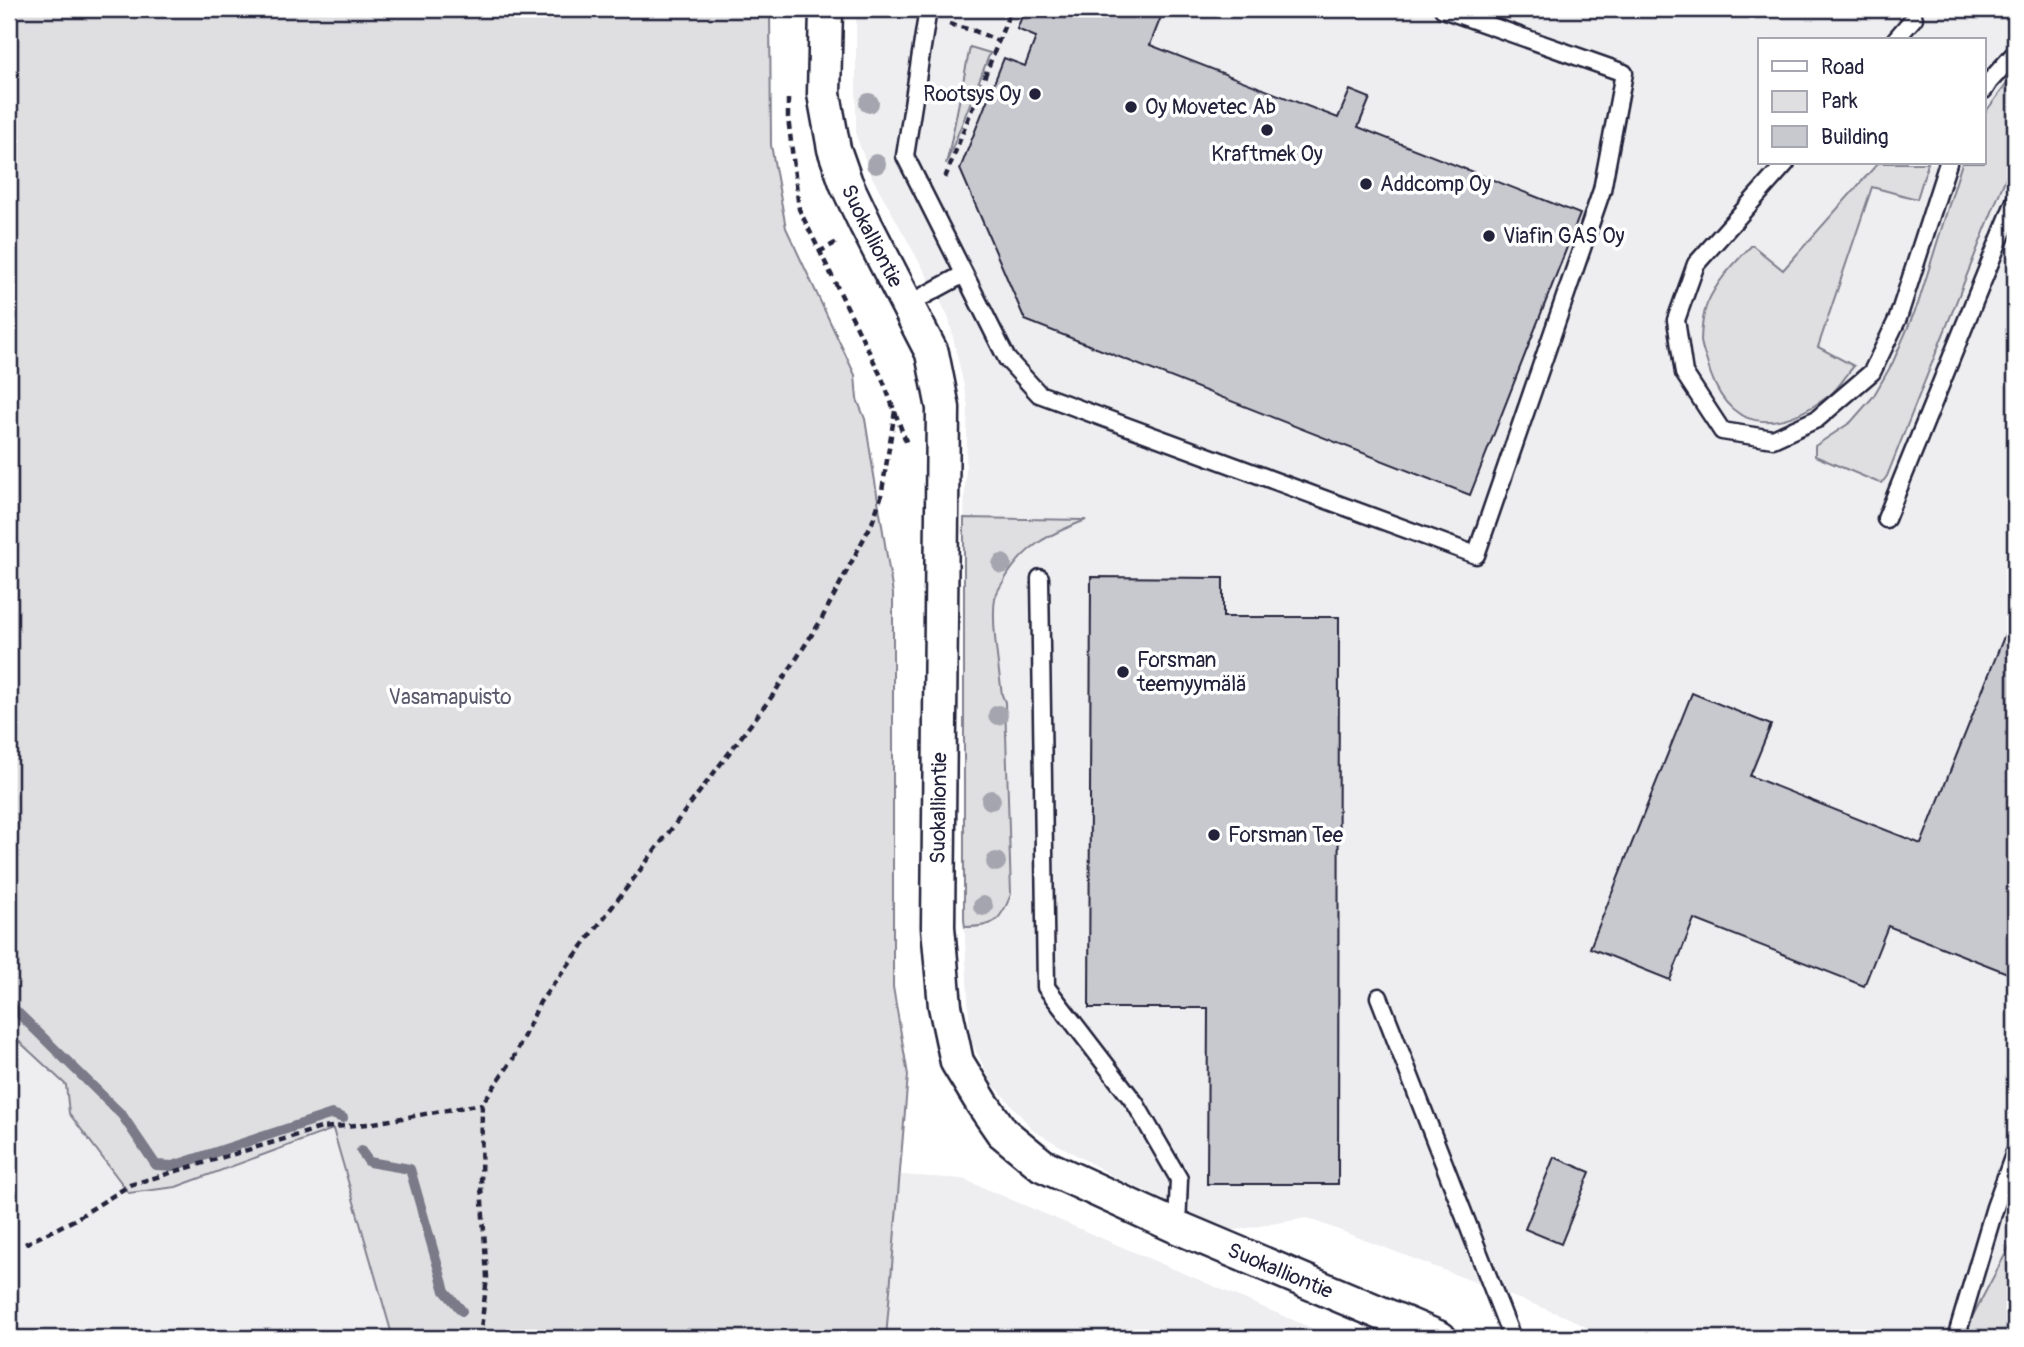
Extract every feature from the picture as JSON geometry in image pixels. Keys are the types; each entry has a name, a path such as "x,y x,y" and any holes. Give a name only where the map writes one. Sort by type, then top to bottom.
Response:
{"street":[{"name":"Suokalliontie","path":"826,9 824,94 834,149 846,183 932,353 943,408 937,927 945,1006 957,1062 1002,1132 1042,1165 1177,1227 1440,1338"}],"lane":[{"path":"928,9 905,156 1007,359 1039,394 1476,555 1602,190 1624,73 1443,9"},
{"path":"1897,38 1914,19"},
{"path":"1986,87 2015,53"},
{"path":"1785,164 1696,264 1676,320 1684,373 1722,431 1773,439 1817,419 1872,372 1898,318 1948,164"},
{"path":"1886,519 2015,201"},
{"path":"907,305 964,274"},
{"path":"1040,578 1046,987 1135,1103 1179,1179 1177,1227"},
{"path":"1379,997 1511,1338"},
{"path":"1955,1338 1995,1207 2015,1152"}],"path":[{"path":"943,184 1011,9"},
{"path":"975,31 998,41"},
{"path":"847,236 819,252 882,377 910,453"},
{"path":"480,1338 487,1277 481,1186 482,1104 513,1059 540,1002 773,695 820,622 872,523 881,497 895,410"},
{"path":"25,1244 74,1220 130,1185 321,1128 368,1124 482,1104"}],"shaded area":[{"path":"856,9 2015,9 2015,1236 1961,1338 1606,1338 1569,1318 1307,1218 1230,1231 1113,1176 1034,1131 992,1083 970,1039 964,920 964,518 968,405 949,319 872,177 856,136"},
{"path":"9,1032 66,1085 69,1113 129,1193 176,1187 333,1129 393,1338 9,1338"},
{"path":"901,1175 963,1179 1335,1338 886,1338 895,1215"}],"green space":[{"name":"Vasamapuisto","path":"9,9 770,9 771,145 786,228 855,375 857,399 865,419 893,594 893,987 908,1075 886,1338 393,1338 333,1129 176,1187 129,1193 69,1113 66,1085 9,1032"},
{"path":"970,47 990,53 946,164 949,152"},
{"path":"2015,73 2015,154 1887,476 1882,483 1877,482 1815,456 1815,446 1851,422 1873,397 1893,362 1918,304 1962,164 1986,164 1986,111"},
{"path":"1877,164 1928,164 1917,199 1872,187 1818,347 1854,366 1830,395 1810,408 1791,417 1772,421 1755,420 1740,414 1727,403 1716,385 1702,346 1703,317 1716,287 1752,245 1783,270"},
{"path":"964,518 1086,520 1061,530 1030,549 1013,567 995,598 996,646 1005,702 1011,894 1004,911 995,921 983,926 965,927 964,920"},
{"path":"2015,1236 2015,1338 1961,1338"}],"building":[{"path":"1025,9 1164,9 1150,45 1338,118 1350,90 1370,98 1358,127 1580,214 1470,495 1025,320 960,169 1004,58 1025,66 1036,37 1017,29"},
{"name":"Forsman Tee","path":"1091,577 1223,578 1223,617 1339,617 1338,1184 1207,1184 1208,1008 1089,1008"},
{"path":"2015,609 2015,976 1888,926 1864,986 1694,919 1670,980 1590,948 1692,693 1771,725 1750,776 1921,844"},
{"path":"1554,1157 1590,1172 1561,1244 1525,1229"}],"waterway":[{"path":"9,1004 122,1115 156,1165 173,1166 332,1114 343,1118"},
{"path":"361,1151 369,1162 410,1169 445,1291 462,1311"}],"place":[{"name":"Rootsys Oy","path":"1035,94"},
{"name":"Oy Movetec Ab","path":"1131,107"},
{"name":"Kraftmek Oy","path":"1267,130"},
{"name":"Addcomp Oy","path":"1366,184"},
{"name":"Viafin GAS Oy","path":"1489,236"},
{"name":"Forsman teemyymälä","path":"1123,672"},
{"name":"Forsman Tee","path":"1214,835"}]}
